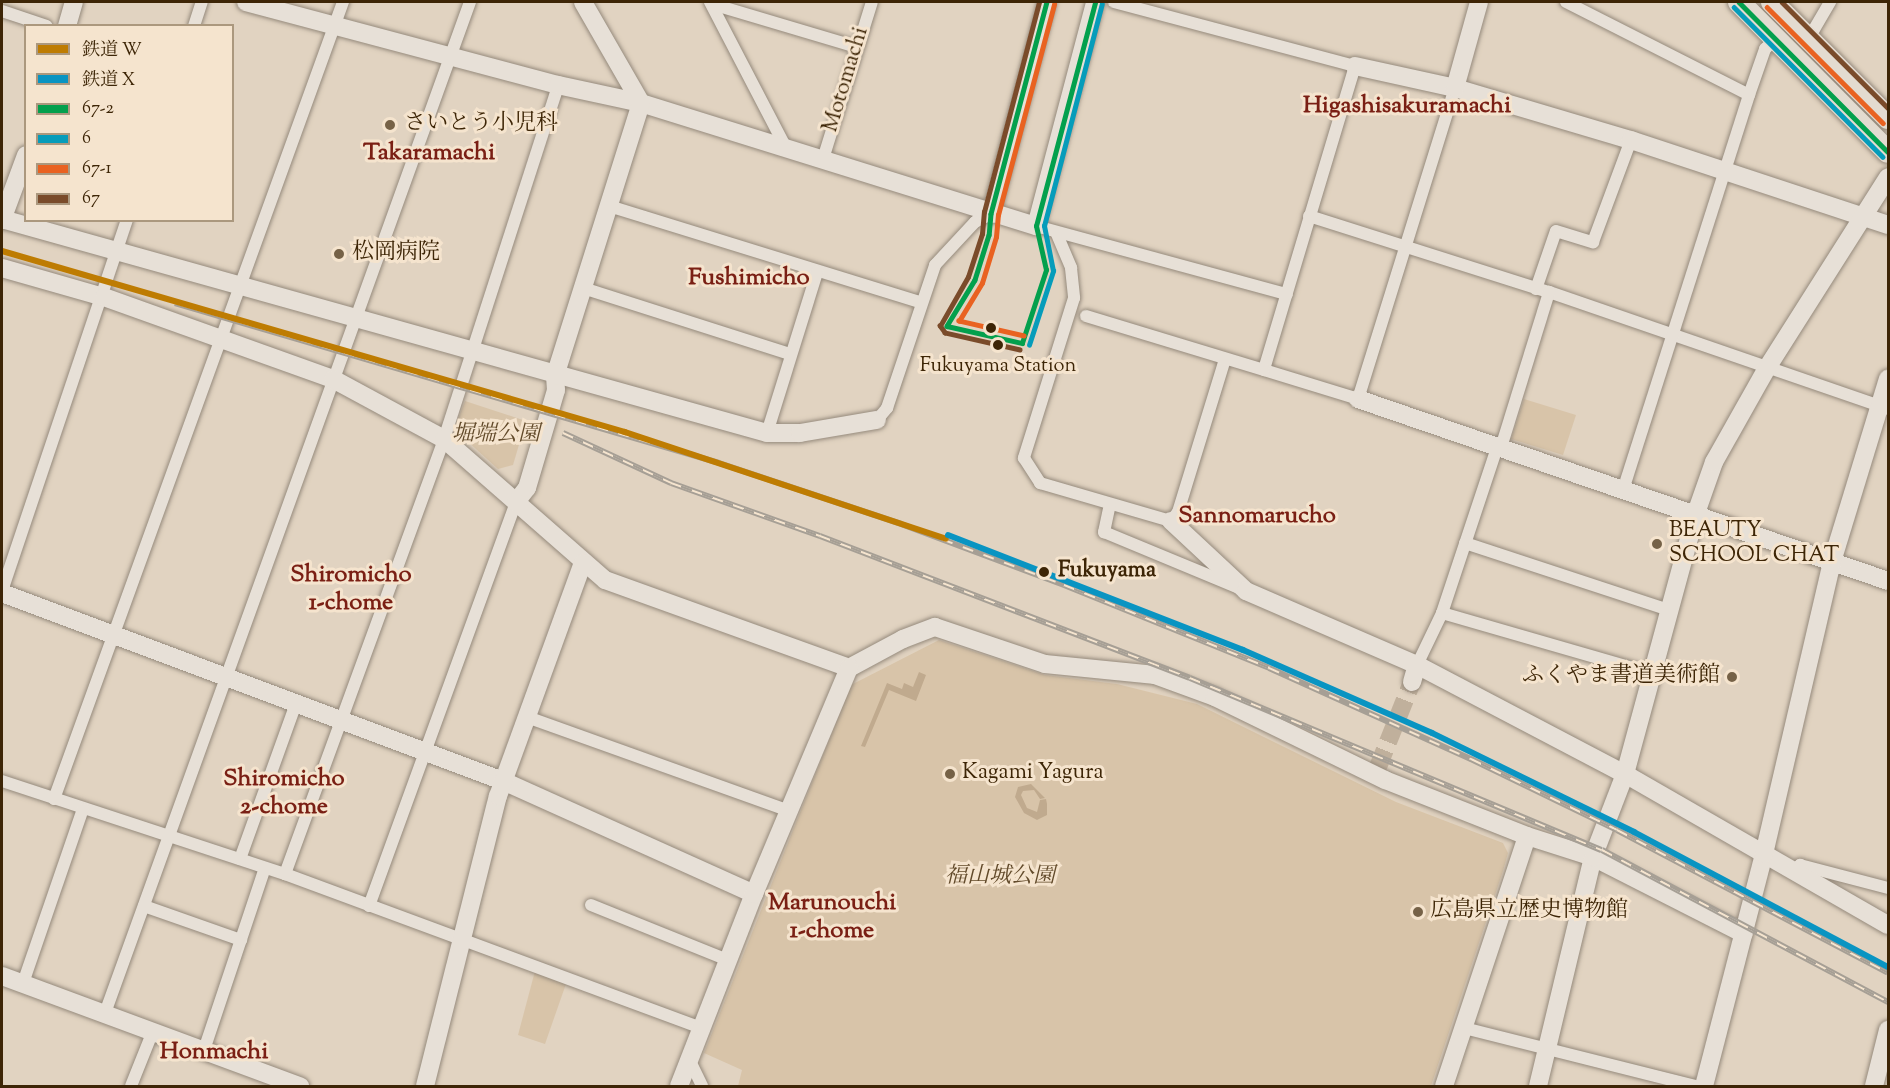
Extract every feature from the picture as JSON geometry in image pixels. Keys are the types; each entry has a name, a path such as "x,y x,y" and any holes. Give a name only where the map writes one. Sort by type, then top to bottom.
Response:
{"highway":[{"path":"1739,2 1888,152"},
{"path":"1772,2 1888,118"}],"street":[{"path":"68,24 74,2"},
{"path":"195,24 202,2"},
{"path":"246,2 558,86 641,103 991,214 1287,294"},
{"path":"54,799 237,286 343,2"},
{"path":"105,1013 354,318 470,2"},
{"path":"369,906 516,502 516,483 544,386 555,376 641,103 583,2"},
{"name":"Motomachi","path":"823,159 856,47 872,2"},
{"path":"24,160 2,219 118,248 237,286 767,433 800,433 877,420 887,408 920,302 935,265 975,222 991,214 1047,2"},
{"path":"1036,226 1095,2"},
{"path":"1114,2 1355,66 1455,88 1630,140 1888,225"},
{"path":"1358,399 1455,88 1479,2"},
{"path":"1566,2 1749,95"},
{"path":"1809,38 1830,2"},
{"path":"711,3 786,148"},
{"path":"711,3 856,47"},
{"path":"2,10 41,24"},
{"path":"1623,490 1749,95 1765,49 1776,38"},
{"path":"1264,370 1355,66"},
{"path":"285,874 444,439 558,86"},
{"path":"1536,289 1556,231 1593,242 1630,140"},
{"path":"1538,1086 1593,857 1625,774 1695,516 1714,462 1767,368 1888,177"},
{"path":"609,206 920,302"},
{"path":"1309,216 1549,292 1885,408"},
{"path":"126,222 104,297 2,592 226,674 503,781 754,894"},
{"path":"1056,232 1071,268 1074,298 1024,458 1040,483 1171,521 1246,591"},
{"path":"2,268 104,297 219,336 333,379 444,439 604,580 849,668"},
{"path":"767,433 817,272"},
{"path":"583,288 790,354"},
{"path":"1414,674 1442,613 1497,448 1507,430 1549,292"},
{"path":"1086,316 1358,399 1623,490 1831,565 1888,581"},
{"path":"1171,521 1178,512 1226,359"},
{"path":"1704,1086 1764,854 1831,565 1885,408 1888,379"},
{"path":"1110,504 1104,532 1158,558 1246,591 1625,774 1888,925"},
{"path":"1465,543 1669,609"},
{"path":"425,1086 503,781 583,563"},
{"path":"1442,613 1653,674"},
{"path":"679,1086 754,894 849,668 903,639 935,627 1045,664 1155,675 1215,697 1376,771 1527,836 1593,857 1744,934"},
{"path":"240,860 297,701"},
{"path":"527,717 790,811"},
{"path":"2,781 285,874 702,1028"},
{"path":"23,983 83,808"},
{"path":"1444,1086 1527,836"},
{"path":"1795,872 1800,865 1888,888"},
{"path":"204,1050 265,868"},
{"path":"591,905 728,960"},
{"path":"144,906 241,940"},
{"path":"2,976 300,1086"},
{"path":"1464,1028 1695,1086"},
{"path":"1874,1086 1888,1030"},
{"path":"131,1086 153,1031"},
{"path":"690,1060 702,1086"}],"green space":[{"path":"1524,399 1576,415 1563,455 1511,439"},
{"name":"堀端公園","path":"465,401 526,421 513,465 498,469 454,429"},
{"name":"福山城公園","path":"939,640 1045,675 1117,684 1197,704 1396,802 1503,843 1508,853 1503,871 1431,1086 738,1086 742,1070 704,1053 851,685"},
{"path":"535,971 567,981 545,1044 518,1035"}],"shaded area":[{"path":"919,672 926,675 916,701 889,690 865,747 861,746 887,683 902,689 904,683 913,687"},
{"path":"1031,784 1045,798 1040,799 1034,790 1023,791 1021,795 1027,808 1037,812 1040,800 1046,799 1047,804 1047,815 1037,820 1024,813 1015,797 1018,787"}],"tunnel":[{"path":"1378,767 1412,682"}],"railway":[{"path":"175,303 719,463 901,524 1064,585 1269,668 1471,759 1617,830 1888,973"},
{"path":"563,433 671,483 820,536 1190,678 1602,850 1888,1002"}],"rail line":[{"name":"W","path":"2,251 625,432 946,539"},
{"name":"X","path":"948,535 1243,650 1432,733 1634,832 1888,967"}],"transit line":[{"name":"67","path":"1020,350 945,333 940,326 968,277 982,234 984,212 1039,2"},
{"name":"67-2","path":"1047,2 991,214 989,235 975,280 947,326 1022,343 1046,270 1036,226 1095,2"},
{"name":"67-2","path":"1739,2 1888,152"},
{"name":"67","path":"1782,2 1888,108"},
{"name":"67-1","path":"1024,336 959,321 982,283 996,237 998,215 1054,4"},
{"name":"6","path":"1029,345 1053,271 1044,226 1102,4"},
{"name":"6","path":"1734,7 1883,157"},
{"name":"67-1","path":"1767,7 1883,123"}],"place":[{"name":"さいとう小児科","path":"390,125"},
{"name":"松岡病院","path":"339,254"},
{"name":"Fukuyama Station","path":"998,345"},
{"name":"BEAUTY SCHOOL CHAT","path":"1657,544"},
{"name":"Fukuyama","path":"1044,572"},
{"name":"ふくやま書道美術館","path":"1732,677"},
{"name":"Kagami Yagura","path":"950,774"},
{"name":"広島県立歴史博物館","path":"1418,912"}],"district":[{"name":"Higashisakuramachi","path":"1407,107"},
{"name":"Takaramachi","path":"429,154"},
{"name":"Fushimicho","path":"749,279"},
{"name":"Sannomarucho","path":"1257,517"},
{"name":"Shiromicho 1-chome","path":"351,590"},
{"name":"Shiromicho 2-chome","path":"284,794"},
{"name":"Marunouchi 1-chome","path":"832,918"},
{"name":"Honmachi","path":"214,1053"}]}
